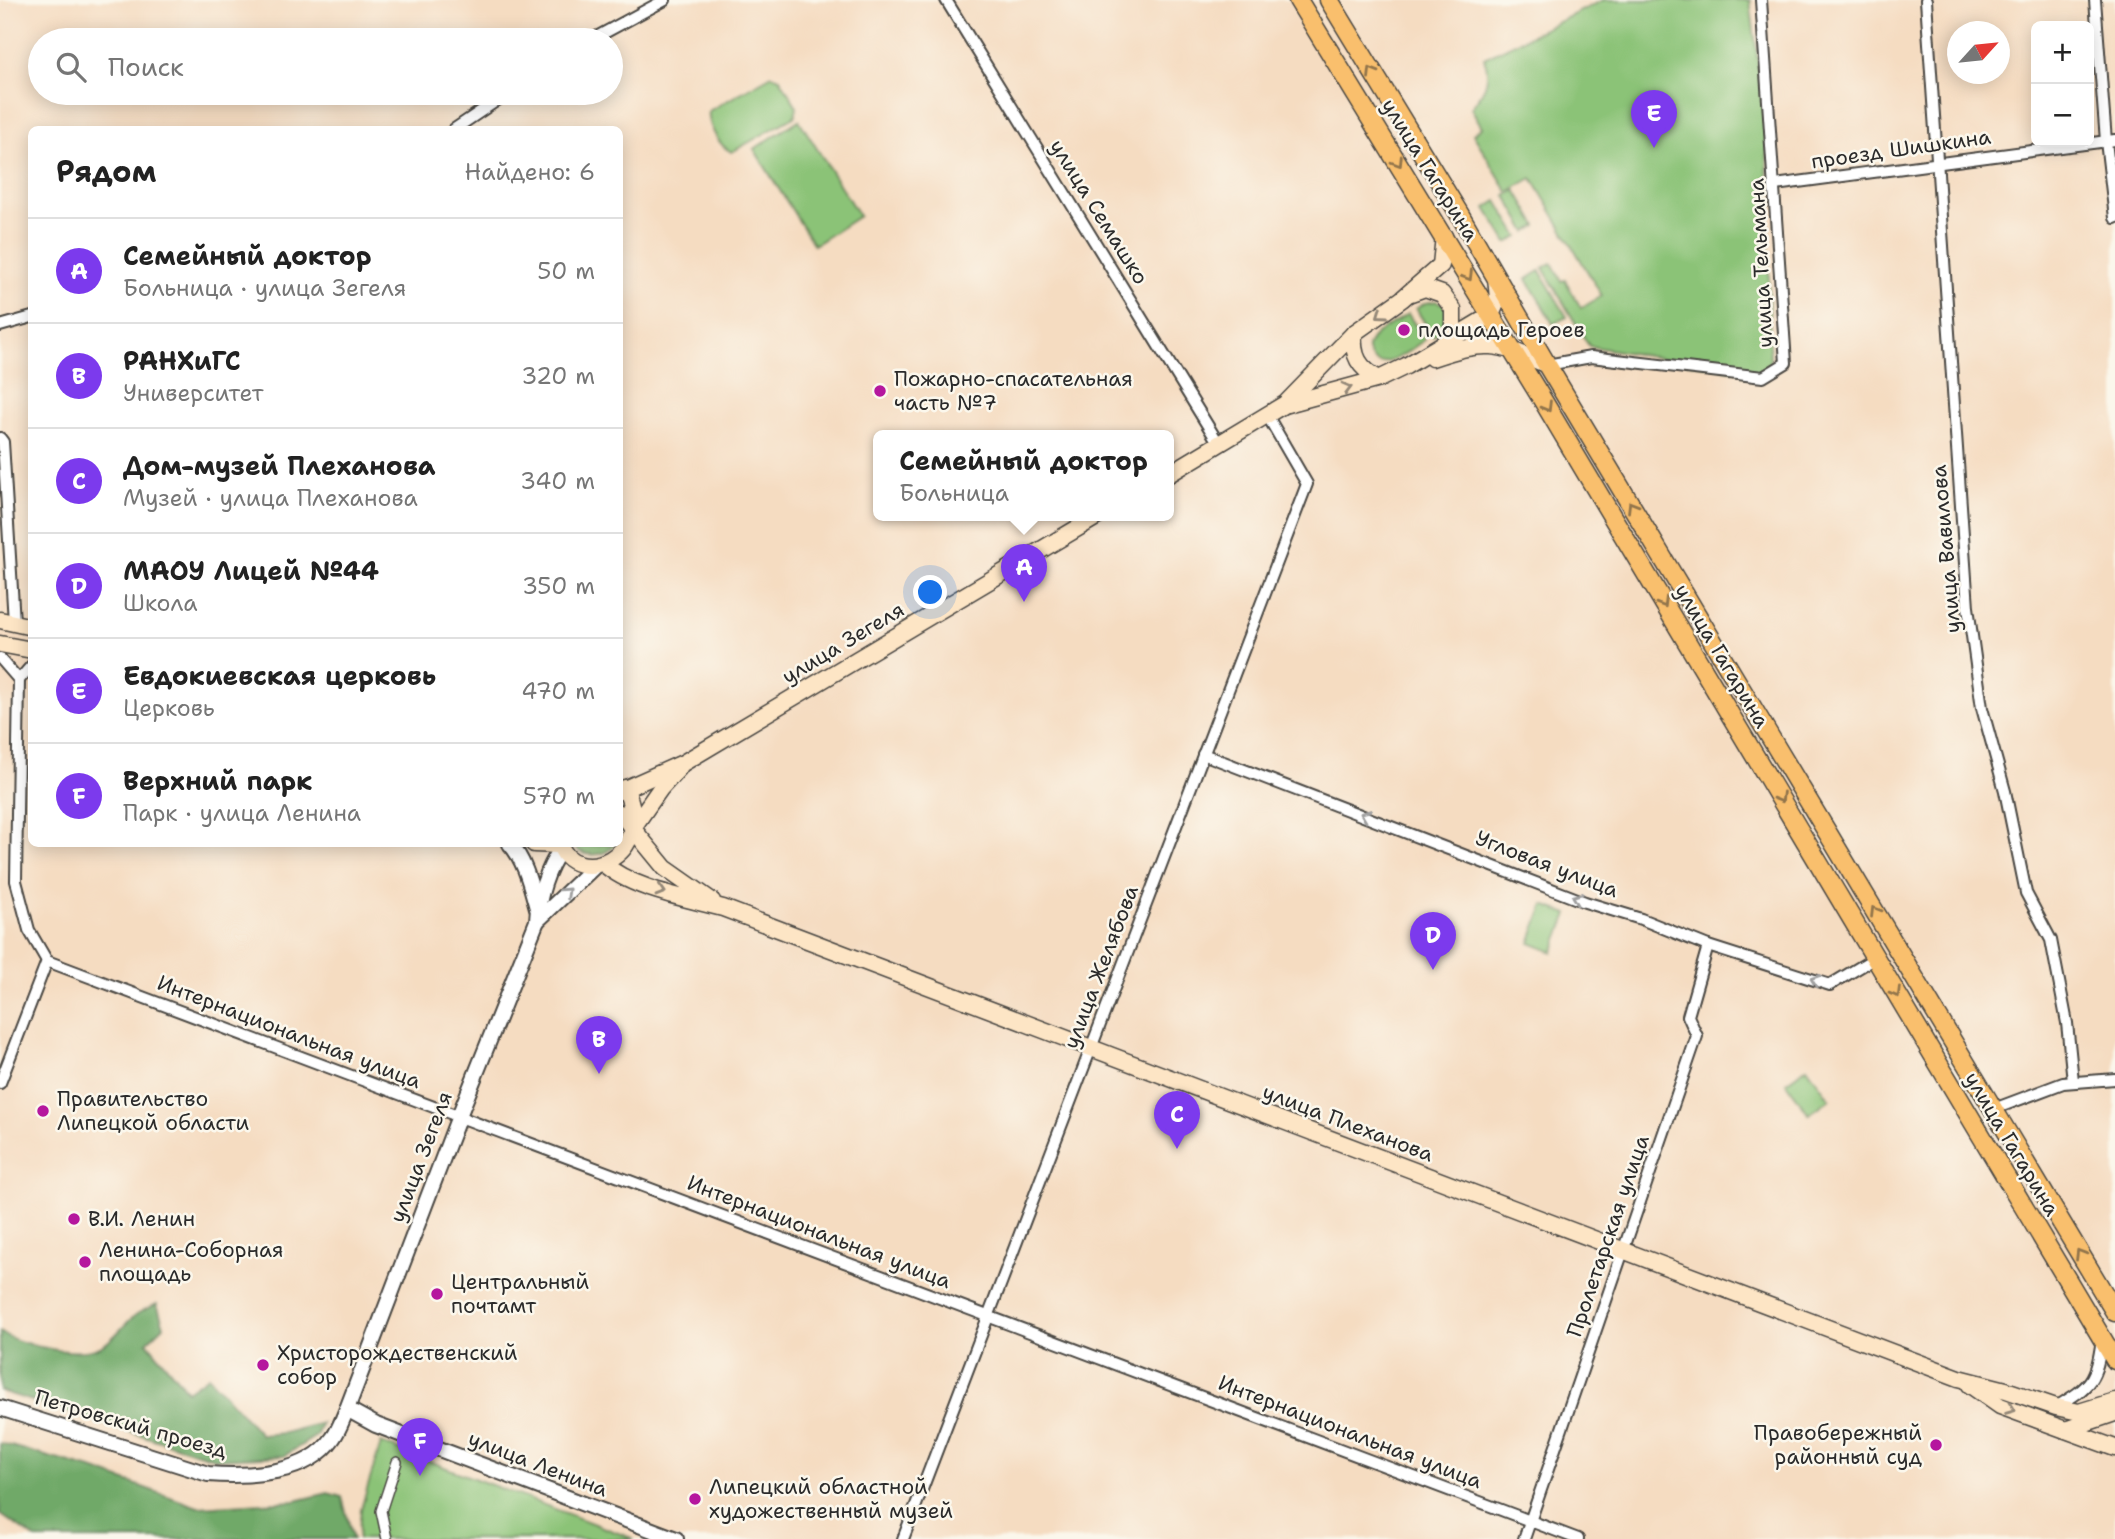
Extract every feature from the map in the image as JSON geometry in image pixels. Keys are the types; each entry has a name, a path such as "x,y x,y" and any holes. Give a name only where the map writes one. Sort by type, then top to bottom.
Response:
{"main road":[{"name":"улица Гагарина","path":"1298,0 1512,349 2115,1360"},
{"name":"улица Гагарина","path":"1329,0 2115,1312"},
{"path":"1174,471 1285,404 1354,333 1408,294 1441,265 1444,236"},
{"path":"1285,404 1379,379 1444,344 1491,315 1498,299 1496,277"},
{"path":"1408,294 1425,288 1442,294 1453,309 1453,327 1444,344"},
{"path":"1354,333 1353,347 1357,361 1366,372 1379,379"},
{"path":"1406,366 1466,347 1493,345 1512,349 1547,365"},
{"name":"улица Зегеля","path":"623,790 683,764 1090,521"},
{"path":"7,621 28,626"},
{"path":"0,644 28,649"},
{"name":"улица Зегеля","path":"599,864 626,846 632,836 632,830 660,789 683,764"},
{"path":"623,792 633,813 632,830"},
{"name":"улица Плеханова","path":"623,817 665,868 723,908"},
{"name":"улица Плеханова","path":"561,847 569,857 599,864 634,882 723,908 1959,1378 2079,1412 2113,1410"},
{"path":"1966,1111 1981,1114 1994,1110"},
{"name":"улица Плеханова","path":"1959,1378 2000,1406 2115,1448"},
{"name":"улица Плеханова","path":"2068,1429 2113,1410"}],"street":[{"path":"613,28 665,0"},
{"name":"улица Семашко","path":"946,0 1219,444"},
{"name":"улица Тельмана","path":"1547,365 1591,357 1763,377 1786,363 1762,0"},
{"name":"улица Вавилова","path":"1926,0 1968,607 1982,708 2005,791 2026,893 2051,940 2067,1023 2073,1081"},
{"path":"2095,0 2110,140 2115,218"},
{"path":"459,126 490,105"},
{"name":"проезд Шишкина","path":"1776,185 2110,140"},
{"path":"0,326 28,318"},
{"name":"улица Желябова","path":"903,1539 1307,484 1267,415"},
{"path":"0,438 3,442 7,621"},
{"path":"0,658 19,680"},
{"path":"0,1083 47,961 29,930 16,881 19,680 28,670"},
{"name":"Угловая улица","path":"1203,754 1585,902 1641,919 1708,946 1830,985 1875,958"},
{"path":"514,847 528,879 537,914"},
{"name":"улица Зегеля","path":"347,1409 537,914 560,847"},
{"name":"улица Зегеля","path":"537,914 599,864"},
{"name":"Пролетарская улица","path":"1524,1539 1697,1037 1688,1016 1708,946"},
{"name":"Интернациональная улица","path":"47,961 1578,1539"},
{"path":"1994,1110 2063,1083 2115,1079"},
{"path":"2056,1407 2083,1390 2098,1369 2102,1339"},
{"name":"Петровский проезд","path":"0,1408 208,1474 239,1476 294,1466 312,1457 332,1440 347,1409"},
{"name":"улица Ленина","path":"347,1409 376,1425 676,1539"},
{"path":"387,1539 381,1511 397,1462"}],"green space":[{"path":"1603,0 1750,0 1767,133 1770,362 1762,375 1589,346 1543,268 1552,263 1581,308 1602,296 1532,178 1508,192 1473,134 1482,127 1471,108 1480,96 1487,78 1484,58"},
{"path":"772,75 780,78 797,107 795,116 732,152 715,134 709,111"},
{"path":"799,120 859,216 814,245 754,149"},
{"path":"1516,190 1537,226 1527,232 1506,196"},
{"path":"1497,201 1519,237 1507,243 1486,208"},
{"path":"1540,271 1567,317 1553,324 1527,279"},
{"path":"1437,301 1445,305 1449,320 1442,330 1433,336 1416,309 1425,303"},
{"path":"1408,314 1425,340 1396,359 1378,363 1368,351 1373,338"},
{"path":"574,847 613,847 600,854 588,854"},
{"path":"1544,905 1568,914 1553,952 1530,943"},
{"path":"1807,1067 1830,1099 1809,1114 1786,1082"},
{"path":"157,1304 164,1326 147,1342 187,1391 208,1376 261,1435 284,1433 322,1423 316,1436 284,1456 217,1459 0,1391 0,1332 22,1342 52,1349 95,1349 109,1341 137,1314"},
{"path":"0,1443 95,1470 198,1507 295,1501 328,1493 342,1497 353,1539 36,1539 0,1514"},
{"path":"381,1443 634,1539 358,1539 361,1509"}],"place":[{"name":"Евдокиевская церковь","path":"1654,148"},
{"name":"площадь Героев","path":"1404,330"},
{"name":"Пожарно-спасательная часть №7","path":"880,391"},
{"name":"Семейный доктор","path":"1024,602"},
{"name":"МАОУ Лицей №44","path":"1433,970"},
{"name":"РАНХиГС","path":"599,1074"},
{"name":"Правительство Липецкой области","path":"43,1111"},
{"name":"Дом-музей Плеханова","path":"1177,1149"},
{"name":"В.И. Ленин","path":"74,1219"},
{"name":"Ленина-Соборная площадь","path":"85,1262"},
{"name":"Центральный почтамт","path":"437,1294"},
{"name":"Христорождественский собор","path":"263,1365"},
{"name":"Правобережный районный суд","path":"1936,1445"},
{"name":"Верхний парк","path":"420,1476"},
{"name":"Липецкий областной художественный музей","path":"695,1499"}]}
